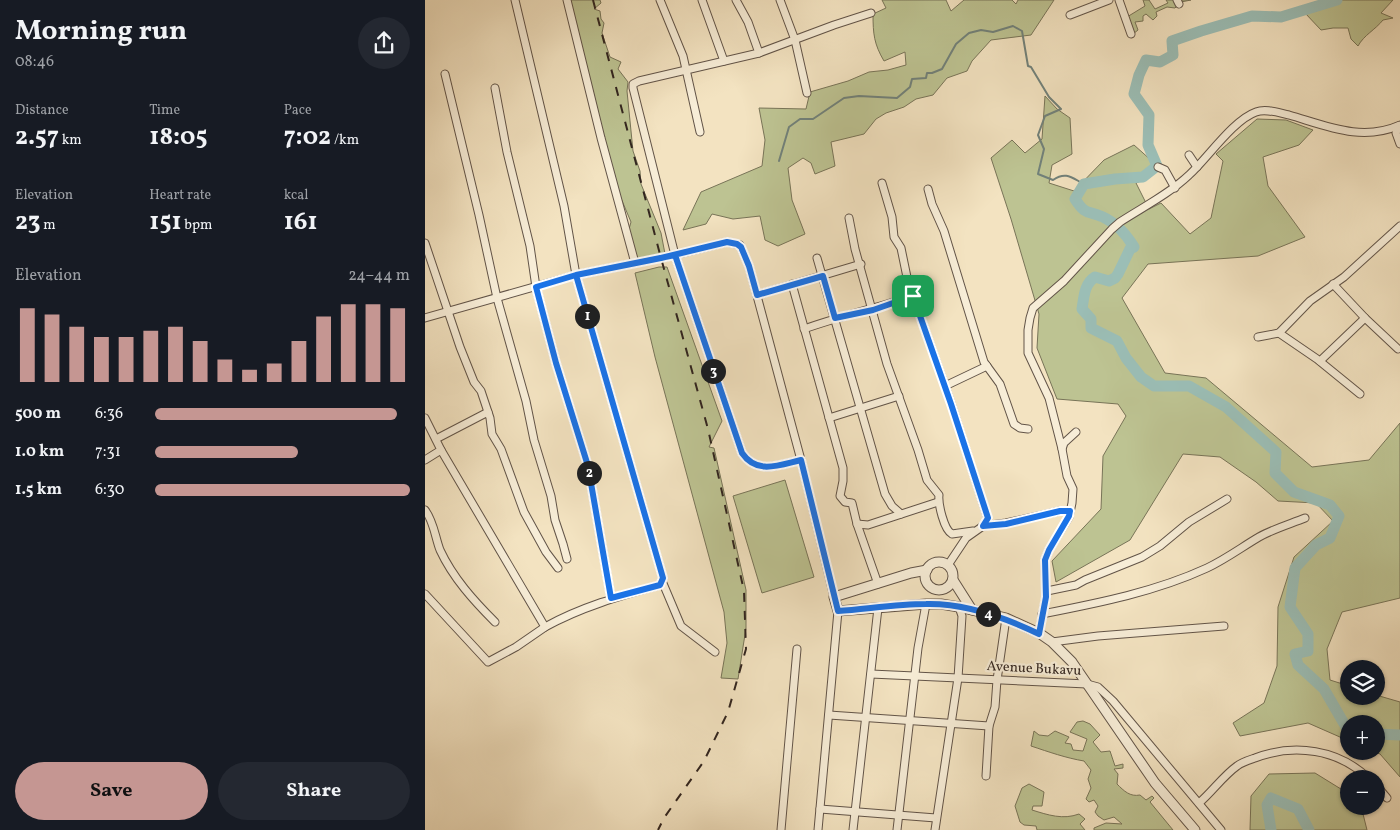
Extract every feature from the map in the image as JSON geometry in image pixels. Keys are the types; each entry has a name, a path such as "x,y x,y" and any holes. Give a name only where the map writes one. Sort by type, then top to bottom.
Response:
{"street":[{"path":"515,0 564,206 576,275 662,581 681,626 715,652"},
{"path":"567,0 601,138 619,197 635,263"},
{"path":"660,0 679,45 700,132"},
{"path":"702,0 724,61"},
{"path":"736,0 748,22 759,53"},
{"path":"779,0 795,40 807,93"},
{"path":"1071,15 1109,0"},
{"path":"1119,0 1131,34"},
{"path":"801,460 768,467 754,465 742,453 675,255 633,84 686,69 759,53 871,13"},
{"path":"445,74 497,298 567,559"},
{"path":"495,88 506,145 531,246 536,287 556,363 588,466 611,598"},
{"path":"1039,634 1047,591 1045,560 1069,516 1073,490 1067,476 1049,398 1028,353 1028,330 1033,308 1064,281 1112,229 1120,222 1175,188 1221,140 1242,121 1256,112 1273,111 1366,134 1383,132 1399,125"},
{"path":"1399,125 1396,133 1400,144"},
{"path":"1189,155 1197,167"},
{"path":"1158,167 1165,170 1175,188"},
{"path":"882,183 892,217 894,237 901,248 907,279 945,386 988,518 966,538 948,565"},
{"path":"928,189 932,204 944,231 983,358 1000,384 1014,424 1020,428 1028,428"},
{"path":"849,218 855,249 861,264 887,364 927,480 939,495 938,502 949,533 1006,524 1060,511 1070,511"},
{"path":"1258,337 1279,334 1310,301 1344,277 1400,226"},
{"path":"425,242 467,364 474,382 481,391 491,421 492,434 501,449 524,512 546,552 558,568"},
{"path":"425,318 576,275 675,255 727,242 740,245 749,266 757,295 801,460 838,611 818,830"},
{"path":"817,258 885,494 892,506 901,514"},
{"path":"757,295 861,264"},
{"path":"792,284 843,469 840,495 845,502 852,503 857,524 878,584"},
{"path":"1333,284 1398,349"},
{"path":"804,329 835,318 873,310 913,296"},
{"path":"1320,361 1365,318"},
{"path":"1279,334 1320,361 1360,394"},
{"path":"945,386 987,366"},
{"path":"829,418 899,396"},
{"path":"436,439 488,412"},
{"path":"425,418 441,450 545,627"},
{"path":"1062,449 1064,443 1076,432"},
{"path":"425,460 441,450"},
{"path":"1047,591 1076,585 1142,557 1160,546 1187,523 1227,499"},
{"path":"857,524 868,525 938,502"},
{"path":"425,510 447,564 477,604 495,622"},
{"path":"1042,614 1094,604 1187,576 1238,552 1261,535 1305,518"},
{"path":"834,597 917,571 927,570 935,563 948,565 953,573 953,580 948,588 935,589"},
{"path":"927,570 926,580 955,606 962,616 958,678 935,830"},
{"path":"953,580 972,610"},
{"path":"425,594 488,662 567,615 611,598 660,585 662,581"},
{"path":"897,830 915,676 926,604 935,589"},
{"path":"838,611 926,604 955,606 1006,618 1039,634 1052,642 1072,662 1155,784 1195,830"},
{"path":"853,830 878,608"},
{"path":"986,776 989,726 995,707 1006,618"},
{"path":"1052,642 1098,636 1224,626"},
{"path":"781,830 797,649"},
{"name":"Avenue Bukavu","path":"871,674 1087,684 1098,687 1113,701 1221,830"},
{"path":"829,715 989,726"},
{"path":"1199,804 1238,765 1265,754 1284,750 1314,750 1331,755 1360,770"},
{"path":"820,809 936,818"}],"green space":[{"path":"565,0 600,0 601,3 594,9 600,11 601,19 604,23 602,33 610,57 621,62 618,69 628,82 627,91 633,151 640,171 641,184 661,233 666,259 636,263 629,229 631,222 620,196"},
{"path":"882,0 946,0 951,11 964,0 1012,0 1016,4 1018,0 1054,0 1031,35 991,40 972,61 967,71 947,78 933,95 916,99 904,107 886,113 876,119 864,134 831,142 835,166 815,174 811,163 803,158 788,168 792,200 805,234 778,246 765,240 760,216 733,219 712,214 706,224 683,230 701,192 762,166 765,140 759,108 806,109 810,92 848,81 869,72 888,70 906,65 905,52 884,61 876,44 873,14 886,8"},
{"path":"1143,0 1149,0 1155,9 1168,3 1166,0 1191,0 1181,2 1175,8 1167,7 1156,12 1157,16 1153,20 1146,14 1143,16 1143,21 1135,22 1138,30 1133,34 1127,17 1145,6"},
{"path":"1319,0 1393,0 1381,13 1393,18 1383,20 1358,46 1351,39 1348,28 1321,30 1305,13 1317,11"},
{"path":"1045,96 1057,109 1070,118 1072,154 1052,165 1049,183 1074,191 1104,160 1134,145 1152,161 1150,177 1136,183 1149,209 1161,203 1190,234 1211,218 1223,161 1216,154 1257,119 1286,120 1313,130 1299,145 1263,157 1268,186 1305,237 1258,256 1148,264 1122,298 1165,373 1206,378 1312,467 1369,460 1400,423 1400,598 1342,612 1327,649 1330,680 1340,683 1340,705 1385,705 1385,698 1400,702 1400,777 1385,760 1385,715 1340,715 1340,737 1308,723 1240,736 1233,723 1264,703 1277,666 1278,607 1294,557 1333,521 1316,503 1278,501 1256,482 1220,457 1183,454 1130,540 1056,582 1052,561 1101,509 1103,456 1126,416 1118,404 1057,399 1037,348 1039,314 991,158 1012,140 1025,153 1042,139"},
{"path":"667,267 722,421 709,447 714,448 746,590 746,628 738,679 721,678 727,643 724,612 655,357 635,273"},
{"path":"785,480 814,577 762,593 733,496"},
{"path":"1083,721 1090,724 1100,735 1093,742 1101,752 1110,751 1115,766 1123,764 1123,768 1114,769 1118,774 1117,784 1127,793 1140,795 1146,800 1152,796 1154,798 1150,802 1173,830 1094,830 1094,828 1106,823 1122,824 1114,817 1104,820 1098,816 1095,812 1098,806 1094,800 1089,802 1086,799 1091,788 1088,779 1091,770 1084,761 1064,757 1031,746 1034,731 1039,735 1048,736 1055,731 1069,737 1065,743 1071,744 1073,750 1083,751 1087,739 1070,732 1077,722"},
{"path":"1315,773 1340,788 1340,815 1363,815 1367,830 1250,830 1251,796 1269,774"},
{"path":"1029,784 1044,792 1042,806 1033,806 1032,810 1061,817 1079,814 1085,819 1080,824 1085,830 1037,830 1036,826 1024,825 1020,822 1015,806 1022,788"}],"waterway":[{"path":"1337,0 1281,17 1252,16 1201,31 1172,41 1173,55 1160,62 1146,60 1139,75 1134,94 1149,115 1148,145 1157,166 1143,177 1084,184 1075,199 1087,212 1108,219 1124,233 1134,247 1130,249 1115,278 1109,281 1095,277 1089,283 1084,295 1082,309 1091,319 1091,328 1117,341 1126,358 1141,377 1154,386 1189,386 1226,407 1276,452 1275,473 1294,492 1330,505 1339,516 1330,538 1316,545 1295,568 1290,607 1308,634 1308,651 1295,654 1298,665 1324,689 1340,717"},
{"path":"779,161 789,127 800,119 813,119 844,98 859,96 897,98 910,87 912,79 926,78 927,73 942,69 956,44 969,33 981,30 993,32 1013,26 1022,31 1028,66 1031,67 1049,97 1061,109 1045,116 1038,135 1044,149 1038,174 1053,180 1058,177 1069,176 1084,184"},
{"path":"1385,734 1400,735"},
{"path":"1271,830 1267,805 1271,798 1298,809 1309,830"}],"railway":[{"path":"593,0 708,429 744,591 746,649 728,712 704,761 664,818 658,830"}],"route":[{"path":"913,296 873,310 835,318 823,276 757,295 749,266 740,245 727,242 675,255 661,258 576,275 645,522 663,578 660,585 611,598 588,466 556,363 536,287 576,275 675,255 742,453 754,465 768,467 801,460 838,611 941,604 1006,618 1039,634 1047,586 1045,560 1070,511 1060,511 1006,524 983,526 988,518 913,296"}]}
